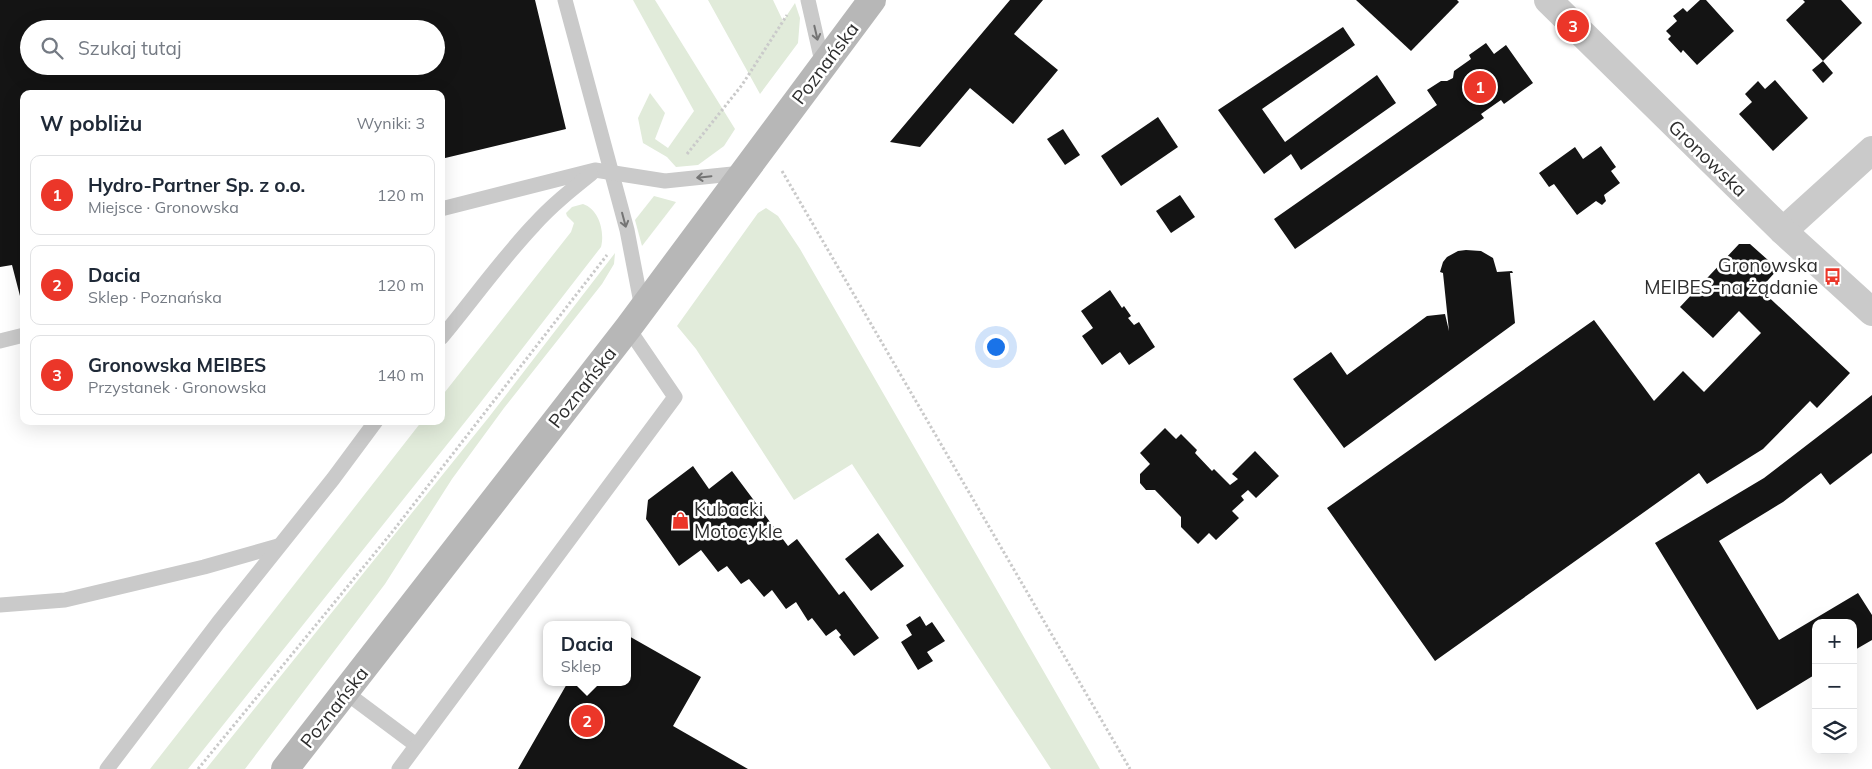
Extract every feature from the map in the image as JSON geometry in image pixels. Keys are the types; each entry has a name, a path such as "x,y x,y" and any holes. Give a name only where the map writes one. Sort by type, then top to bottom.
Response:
{"main road":[{"name":"Poznańska","path":"285,769 635,318 872,0"}],"street":[{"name":"Gronowska","path":"1548,0 1783,231 1872,312"},
{"path":"1783,231 1872,150"}],"lane":[{"path":"400,769 675,397 635,318 627,230 565,0"},
{"path":"808,0 823,66"},
{"path":"445,333 508,254 534,225 557,202 595,170"},
{"path":"445,208 595,170 665,181 742,173"},
{"path":"0,341 20,336"},
{"path":"108,769 166,689 333,479 373,425"},
{"path":"0,605 65,600 204,567 278,546"},
{"path":"345,692 416,745"}],"path":[{"path":"665,181 742,85 791,9"},
{"path":"765,143 1130,769"},
{"path":"198,769 393,531 627,230"}],"green space":[{"path":"633,0 655,0 735,129 724,146 698,165 676,167 667,157 643,143 638,118 650,93 665,113 655,139 668,148 694,111"},
{"path":"708,0 773,0 783,21 795,3 800,18 798,43 760,94"},
{"path":"654,196 676,202 642,246 635,220"},
{"path":"583,204 589,207 597,216 602,235 601,247 477,407 188,769 150,769 419,425 445,425 445,392 571,232 574,223 566,213 572,207"},
{"path":"766,208 778,216 800,249 1100,769 1051,769 852,464 794,500 696,349 677,326 758,213"},
{"path":"615,253 614,264 602,284 504,408 452,479 385,584 245,769 206,769 489,417"}],"building":[{"path":"0,0 535,0 566,129 445,158 445,90 20,90 20,296 12,265 0,267"},
{"path":"1010,0 1043,0 1014,34 1058,70 1013,124 970,88 920,147 890,142"},
{"path":"1356,0 1457,0 1459,2 1411,51"},
{"path":"1700,0 1706,0 1734,31 1697,65 1683,50 1681,53 1668,39 1671,36 1666,31 1677,21 1673,16 1683,8 1687,12"},
{"path":"1803,0 1841,0 1862,23 1823,61 1786,20 1805,2"},
{"path":"1343,27 1355,45 1262,109 1285,142 1377,75 1396,103 1301,170 1291,154 1264,174 1218,110"},
{"path":"1486,43 1494,54 1506,45 1533,83 1504,104 1501,100 1481,114 1484,118 1295,249 1274,219 1437,105 1427,90 1441,81 1453,78 1454,71 1471,59 1469,55"},
{"path":"1823,61 1833,73 1823,83 1812,70"},
{"path":"1775,80 1808,118 1773,151 1739,114 1752,102 1745,94 1758,81 1765,89"},
{"path":"1158,117 1178,147 1121,186 1101,156"},
{"path":"1063,129 1080,155 1065,165 1047,139"},
{"path":"1601,146 1616,167 1611,171 1620,183 1604,195 1606,201 1602,205 1596,201 1577,215 1554,184 1549,187 1539,173 1575,147 1583,159"},
{"path":"1180,195 1195,217 1171,233 1156,211"},
{"path":"1739,244 1750,244 1778,269 1760,289 1850,373 1817,408 1810,401 1763,449 1707,484 1699,473 1435,661 1327,508 1594,320 1654,401 1683,371 1704,392 1761,333 1739,311 1713,338 1680,307"},
{"path":"1458,251 1481,251 1493,258 1497,272 1512,271 1513,273 1510,273 1515,323 1344,448 1293,379 1331,352 1347,375 1427,316 1445,314 1449,331 1443,273 1440,272 1443,262 1447,257"},
{"path":"1110,290 1122,308 1124,306 1131,316 1128,318 1134,325 1139,322 1155,347 1129,365 1120,352 1102,365 1082,336 1093,328 1081,311"},
{"path":"1872,395 1872,453 1830,485 1821,473 1783,502 1719,541 1779,640 1812,620 1812,676 1757,710 1655,543 1764,478"},
{"path":"1165,428 1176,439 1181,434 1197,450 1195,453 1212,471 1214,469 1230,485 1238,479 1232,474 1255,451 1279,476 1256,498 1248,490 1241,496 1244,500 1232,511 1239,518 1216,540 1209,533 1198,544 1181,527 1181,517 1155,490 1146,490 1140,483 1140,474 1150,464 1140,453"},
{"path":"693,466 709,489 732,471 788,546 797,539 839,595 844,591 879,638 854,656 839,637 841,635 836,629 826,636 812,618 808,621 796,602 786,609 772,590 764,597 749,579 741,584 727,566 718,572 701,550 679,566 646,519 648,500"},
{"path":"878,533 904,566 871,591 845,559"},
{"path":"1858,593 1872,615 1872,640 1857,649 1857,619 1814,619"},
{"path":"920,616 926,626 932,622 945,641 927,652 933,661 918,670 901,642 912,635 906,625"},
{"path":"631,637 701,677 673,726 748,769 518,769 566,686 631,686"}],"place":[{"name":"Gronowska MEIBES","path":"1573,26"},
{"name":"Hydro-Partner Sp. z o.o.","path":"1480,87"},
{"name":"Gronowska MEIBES-na żądanie","path":"1832,276"},
{"name":"Kubacki Motocykle","path":"680,520"},
{"name":"Dacia","path":"587,721"}]}
